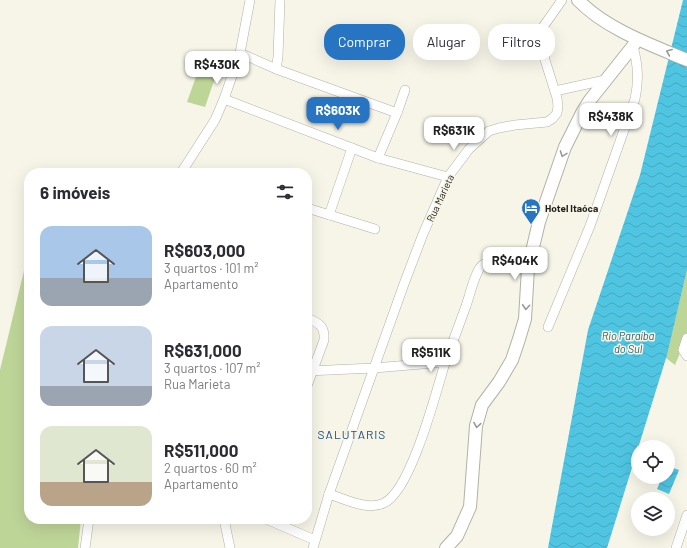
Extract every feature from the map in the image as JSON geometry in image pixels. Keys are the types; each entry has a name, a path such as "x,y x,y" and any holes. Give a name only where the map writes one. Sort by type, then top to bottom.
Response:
{"main road":[{"path":"578,0 593,14 635,43 651,45 687,60"},
{"path":"446,548 457,536 470,508 478,415 482,405 499,382 512,360 519,339 525,319 528,268 539,222 565,148 584,109 635,43"}],"street":[{"path":"184,168 215,120 224,99 240,53 250,0"},
{"path":"276,68 280,0"},
{"name":"Rua Marieta","path":"314,544 328,494 374,368 423,234 448,177 469,149 489,131 515,125 547,122 557,113 558,106 545,60 541,36 543,27 562,0"},
{"path":"548,327 590,226 635,98 638,84 638,73 635,43"},
{"path":"240,53 397,113"},
{"path":"554,91 605,80"},
{"path":"378,158 405,90"},
{"path":"224,99 378,158 448,177"},
{"path":"329,215 352,148"},
{"path":"312,210 375,229"},
{"path":"328,494 370,506 384,504 396,494 414,458 426,427 446,362 481,266 492,261 498,261 528,268"},
{"path":"312,320 322,327 324,340 312,367"},
{"path":"687,338 682,350 687,356"},
{"path":"312,371 374,368 446,362"},
{"path":"676,548 687,515"},
{"path":"85,548 87,524"},
{"path":"225,524 230,548"},
{"path":"276,524 314,544"}],"green space":[{"path":"198,71 216,75 205,107 187,102"},
{"path":"687,270 687,336 675,365 666,358"},
{"path":"24,271 24,524 80,524 78,548 0,548 0,370"}],"water":[{"name":"Rio Paraíba do Sul","path":"683,0 687,0 687,270 667,355 641,440 631,440 631,471 607,548 548,548 588,330 640,175"},
{"path":"675,469 679,470 675,480"},
{"path":"659,484 673,484 670,492 664,492 657,489"}],"place":[{"name":"Hotel Itaóca","path":"531,225"}],"district":[{"name":"SALUTARIS","path":"352,435"}]}
